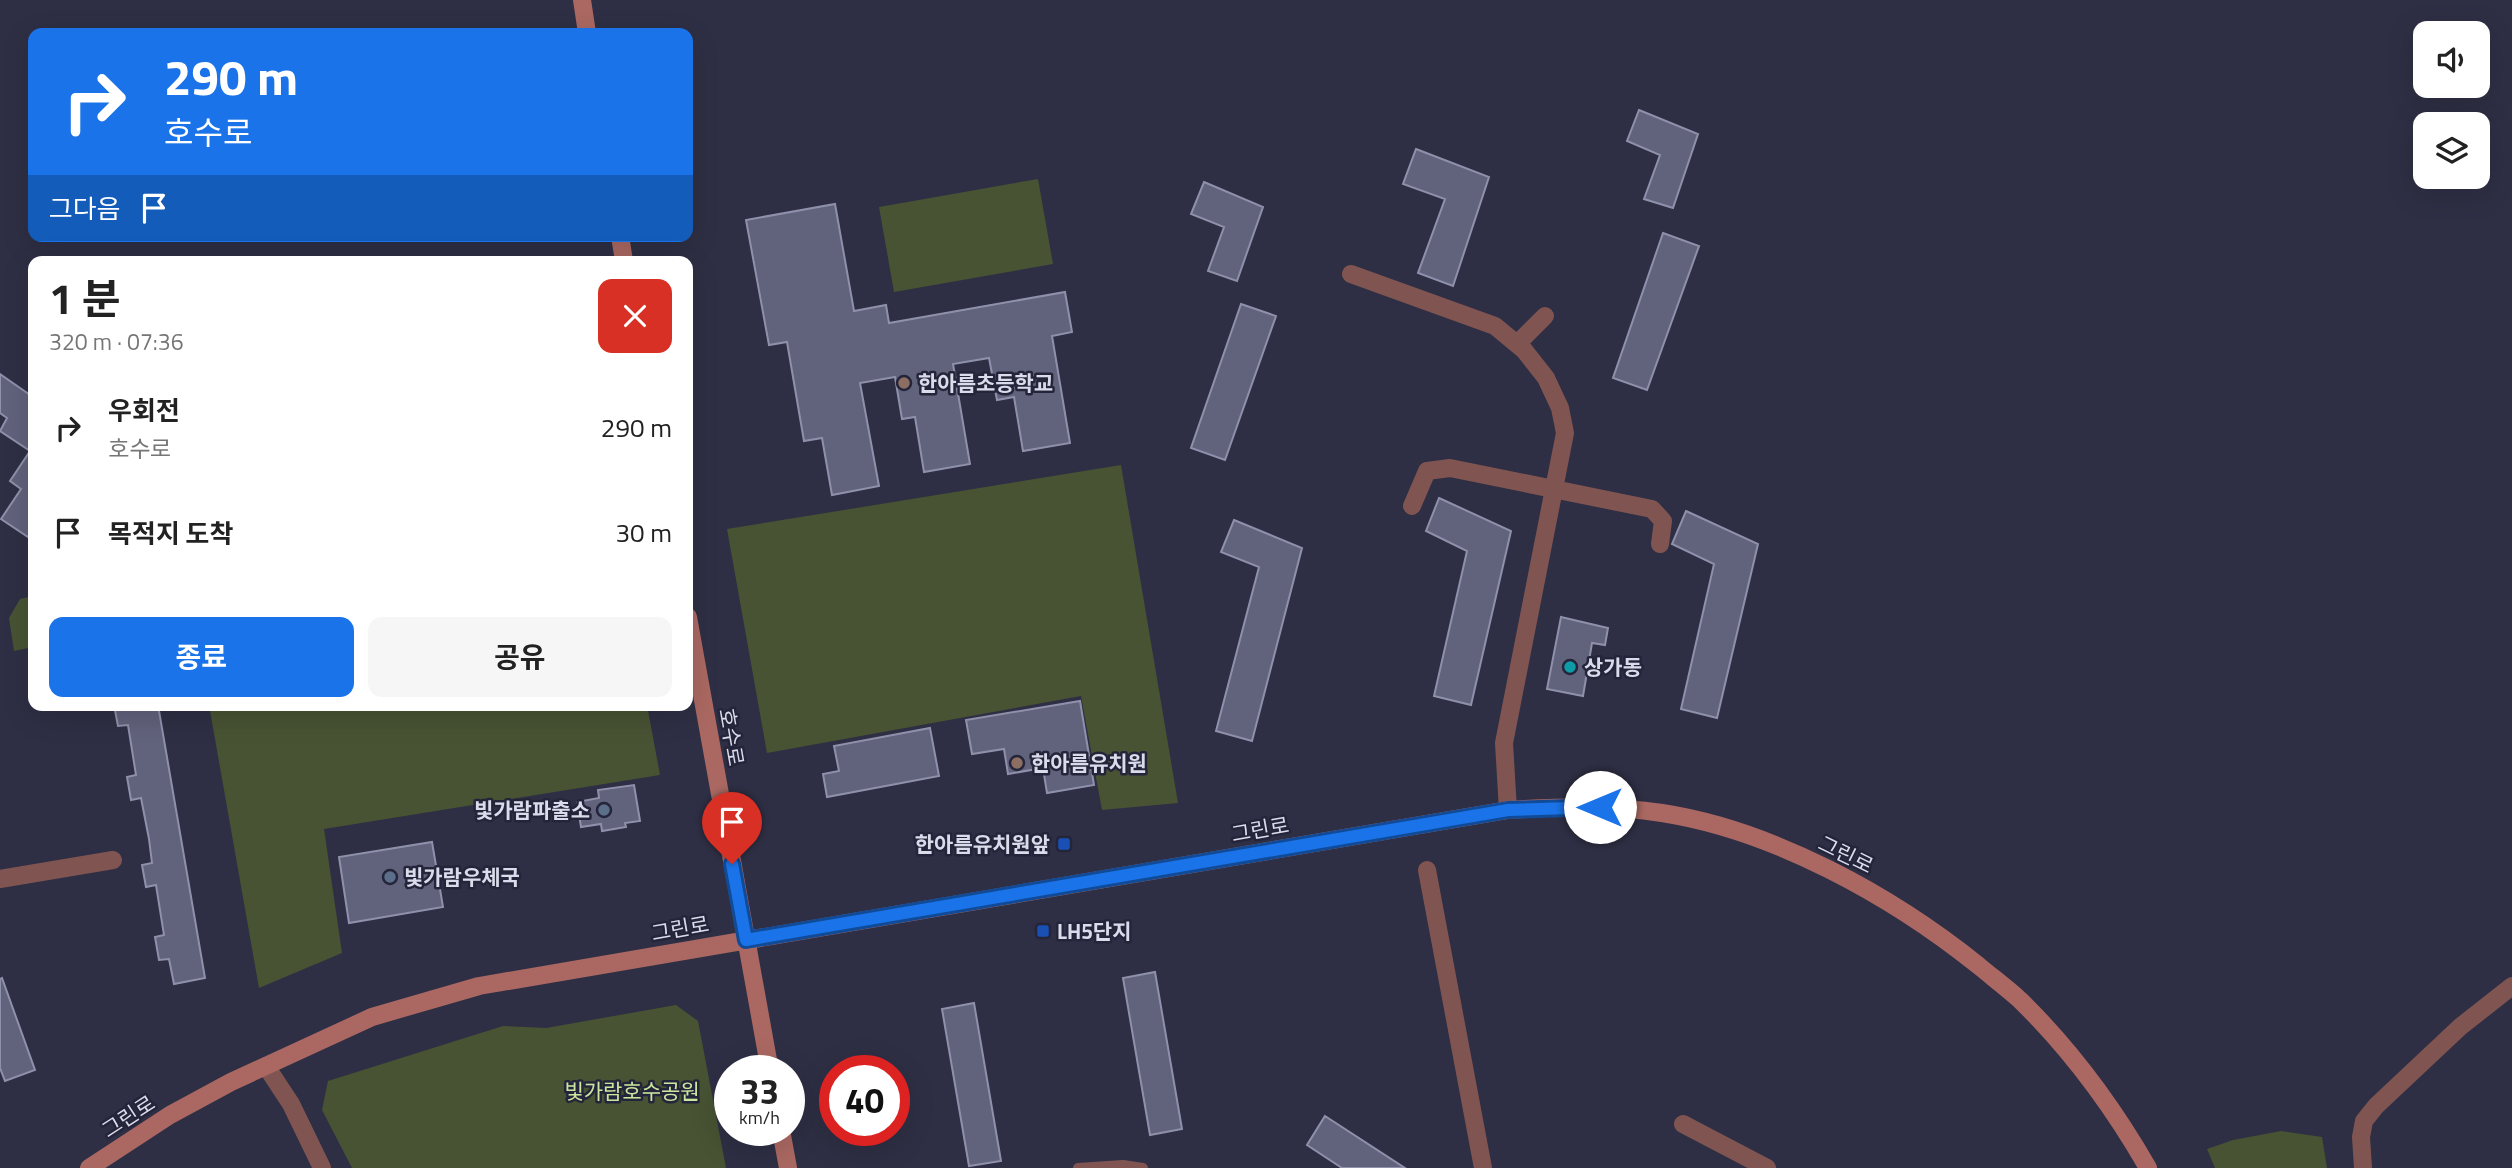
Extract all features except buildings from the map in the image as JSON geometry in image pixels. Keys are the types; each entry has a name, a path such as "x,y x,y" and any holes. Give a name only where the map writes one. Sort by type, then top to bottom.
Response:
{"street":[{"path":"582,0 586,28"},
{"path":"1351,274 1494,326 1517,344 1546,378 1560,408 1565,433 1504,743 1508,810"},
{"path":"1517,344 1545,316"},
{"path":"1412,506 1427,471 1450,468 1652,509 1663,521 1660,544"},
{"name":"호수로","path":"693,645 767,1055"},
{"name":"그린로","path":"89,1168 170,1115 372,1017 479,986 1508,810 1581,807 1662,813 1705,822 1754,838 1868,890 1937,933 2019,999 2080,1066 2148,1168"},
{"path":"0,879 113,860"},
{"path":"1427,870 1483,1168"},
{"path":"2363,1168 2361,1137 2364,1121 2376,1106 2460,1027 2512,986"},
{"path":"267,1066 291,1104 322,1168"},
{"path":"1683,1124 1767,1168"},
{"path":"784,1146 788,1168"}],"lane":[{"path":"1078,1168 1123,1165 1143,1168"}],"green space":[{"path":"1038,179 1053,264 894,292 879,207"},
{"path":"1121,465 1178,803 1102,810 1081,696 767,753 727,529"},
{"path":"28,597 28,648 14,651 9,618 20,599"},
{"path":"210,711 648,711 660,775 324,829 342,953 259,988"},
{"name":"빛가람호수공원","path":"676,1005 698,1021 714,1105 714,1146 722,1146 726,1168 352,1168 322,1110 328,1081 503,1026 546,1028"},
{"path":"2281,1131 2322,1137 2327,1168 2215,1168 2207,1149 2233,1140"}],"place":[{"name":"한아름초등학교","path":"904,383"},
{"name":"상가동","path":"1570,667"},
{"name":"한아름유치원","path":"1017,763"},
{"name":"빛가람파출소","path":"604,810"},
{"name":"한아름유치원앞","path":"1064,844"},
{"name":"빛가람우체국","path":"390,877"},
{"name":"LH5단지","path":"1043,931"}],"route":[{"path":"732,864 746,940 1508,810 1600,807"}]}
